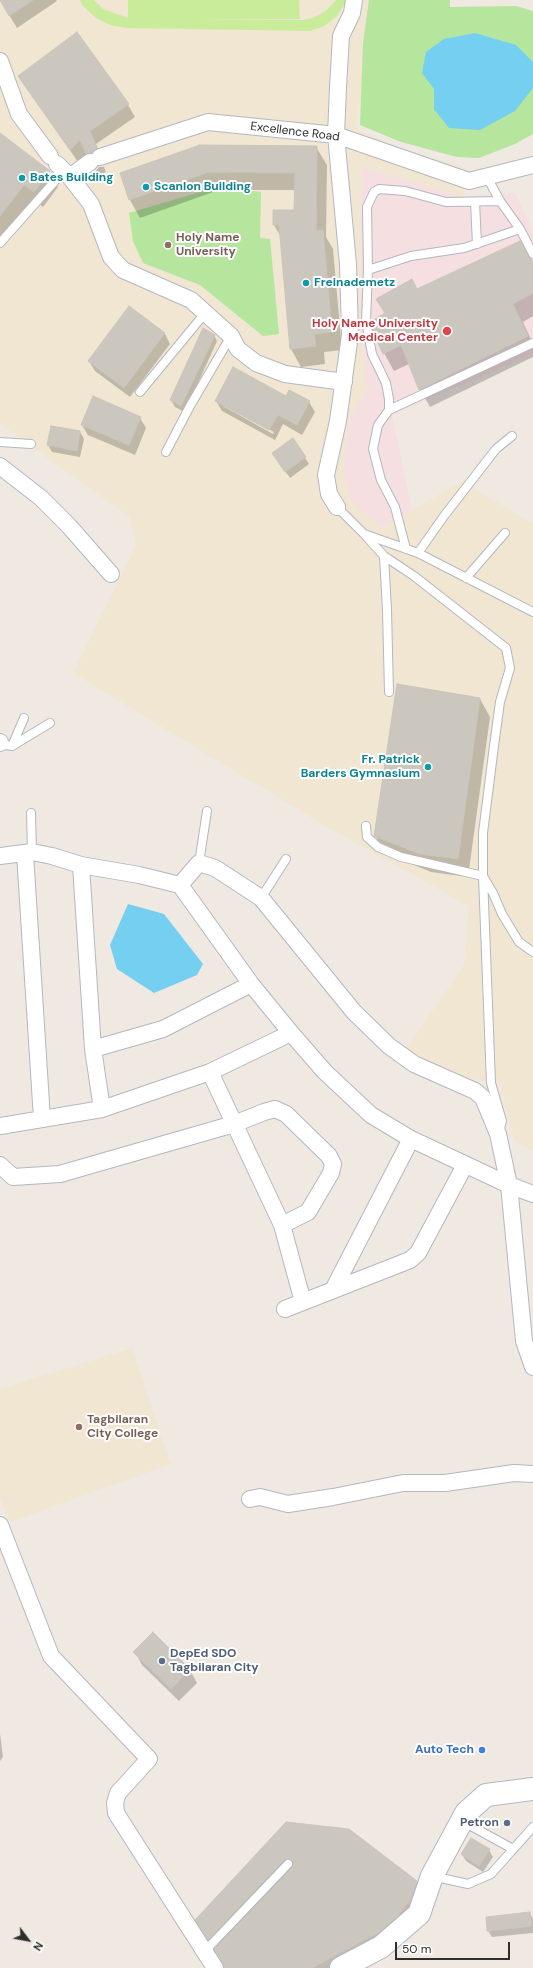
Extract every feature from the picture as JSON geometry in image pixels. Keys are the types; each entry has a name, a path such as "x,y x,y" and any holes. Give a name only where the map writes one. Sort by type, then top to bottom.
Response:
{"main road":[{"path":"341,1968 381,1947 419,1914 432,1876 466,1813 486,1795 533,1789"}],"street":[{"path":"337,507 329,494 326,475 338,421 350,334 348,264 336,135 341,36 352,13 354,0"},
{"path":"0,62 19,114 90,204 111,257 123,270 191,300 231,336 238,349 256,363 285,374 344,382"},
{"name":"Excellence Road","path":"60,167 95,160 208,122 336,135 469,182 533,165"},
{"path":"0,466 41,498 69,526 111,574"},
{"path":"0,856 28,853 52,856 81,865 139,875 180,885 251,984 291,1033 325,1072 370,1115 412,1139 465,1165 533,1194"},
{"path":"28,853 42,1118"},
{"path":"180,885 199,863 215,868 261,898 354,1012 389,1046 414,1064 475,1091 483,1098 498,1134 509,1185 524,1341 533,1368"},
{"path":"81,865 93,1049 102,1109"},
{"path":"93,1049 163,1029 251,984"},
{"path":"0,1126 102,1109 210,1072 291,1033"},
{"path":"210,1072 282,1225 303,1302"},
{"path":"0,1165 13,1177 60,1174 234,1124 264,1112 276,1109 286,1114 329,1156 333,1164 331,1173 308,1212 282,1225"},
{"path":"333,1290 412,1139"},
{"path":"285,1309 410,1260 418,1253 465,1165"},
{"path":"250,1499 260,1497 288,1504 403,1483 444,1483 514,1473 533,1474"},
{"path":"0,1524 51,1656 149,1759 118,1793 115,1803 116,1814 215,1968"}],"lane":[{"path":"0,243 60,167"},
{"path":"487,177 500,201 520,229 533,254"},
{"path":"388,410 389,399 386,383 372,354 366,321 368,270 367,207 374,192 378,189 405,191 446,202 500,201"},
{"path":"475,202 477,244"},
{"path":"368,270 411,256 450,251 477,244 520,229"},
{"path":"140,392 206,312"},
{"path":"166,452 190,406 231,336"},
{"path":"406,549 395,507 381,480 373,449 378,424 388,410 533,343"},
{"path":"418,553 444,516 496,449 512,436"},
{"path":"0,442 31,444"},
{"path":"337,507 384,556 414,576 506,648 510,668 500,702 483,833 483,876 491,1083 502,1121 498,1134"},
{"path":"466,578 506,533"},
{"path":"364,534 418,553 533,612"},
{"path":"384,556 389,692"},
{"path":"3,743 24,718"},
{"path":"3,743 50,723"},
{"path":"199,863 207,811"},
{"path":"28,853 31,813"},
{"path":"366,826 367,837 378,847 401,857 483,876 493,893 502,914 519,942 533,952"},
{"path":"261,898 286,860"},
{"path":"461,1821 513,1849"},
{"path":"432,1876 468,1884 491,1874 533,1827"},
{"path":"204,1952 288,1864"}],"shaded area":[{"name":"Holy Name University","path":"0,0 381,0 355,128 400,148 469,169 463,197 362,167 360,308 367,389 349,420 382,528 462,481 533,524 533,1150 515,1142 500,1085 434,1070 405,1051 464,965 469,906 327,827 73,673 136,546 130,517 0,424"},
{"name":"Holy Name University Medical Center","path":"362,167 463,197 515,193 533,231 533,354 392,415 412,510 382,528 351,500 343,472 349,420 367,389 360,308"},
{"name":"Tagbilaran City College","path":"132,1348 171,1464 10,1522 0,1496 0,1389"}],"green space":[{"path":"80,0 94,0 103,9 128,18 128,0 299,0 300,19 196,19 304,20 315,17 327,10 336,0 347,0 337,16 324,26 310,31 127,28 110,25 96,18 83,6"},
{"path":"369,0 450,0 450,7 516,6 533,11 533,134 515,144 479,158 457,157 401,142 360,125 363,43"},
{"path":"217,187 261,192 260,238 270,239 279,334 263,336 200,285 143,263 133,241 129,213"}],"water":[{"path":"475,33 516,45 533,62 533,88 515,111 480,130 449,128 434,109 434,89 422,73 426,52 444,39"},
{"path":"128,904 164,914 203,964 197,975 154,993 117,969 110,945"}],"building":[{"path":"0,0 33,0 9,16"},
{"path":"77,32 129,104 90,131 97,148 92,153 86,154 80,140 70,150 18,76"},
{"name":"Bates Building","path":"0,133 50,171 34,192 24,185 0,216"},
{"path":"200,145 317,146 316,231 323,230 332,332 314,334 316,346 290,349 279,225 273,225 273,210 294,210 295,173 209,172 129,200 120,173"},
{"path":"520,241 533,262 533,293 513,304 528,336 419,390 401,345 383,354 374,334 372,321 385,313 376,299 412,279 417,289"},
{"path":"129,306 165,333 124,388 88,361"},
{"path":"203,328 215,335 181,406 170,400"},
{"path":"233,367 286,396 289,390 310,401 297,425 278,415 269,430 215,401"},
{"path":"93,396 141,417 129,445 81,425"},
{"path":"51,426 80,431 77,451 47,445"},
{"path":"293,438 306,457 285,472 272,453"},
{"name":"Fr. Patrick Barders Gymnasium","path":"397,684 480,698 458,859 420,854 374,836"},
{"name":"DepEd SDO Tagbilaran City","path":"153,1632 190,1669 171,1689 133,1652"},
{"path":"286,1822 349,1829 417,1881 411,1899 396,1918 379,1932 312,1968 224,1968 214,1949 292,1868 293,1862 289,1859 284,1860 208,1940 195,1920"},
{"path":"471,1838 490,1849 479,1866 461,1854"},
{"path":"530,1912 532,1926 487,1931 486,1917"}],"place":[{"name":"Bates Building","path":"22,178"},
{"name":"Scanlon Building","path":"146,187"},
{"name":"Holy Name University","path":"168,245"},
{"name":"Freinademetz","path":"306,283"},
{"name":"Holy Name University Medical Center","path":"447,331"},
{"name":"Fr. Patrick Barders Gymnasium","path":"428,767"},
{"name":"Tagbilaran City College","path":"79,1427"},
{"name":"DepEd SDO Tagbilaran City","path":"162,1661"},
{"name":"Auto Tech","path":"482,1750"},
{"name":"Petron","path":"507,1823"}]}
